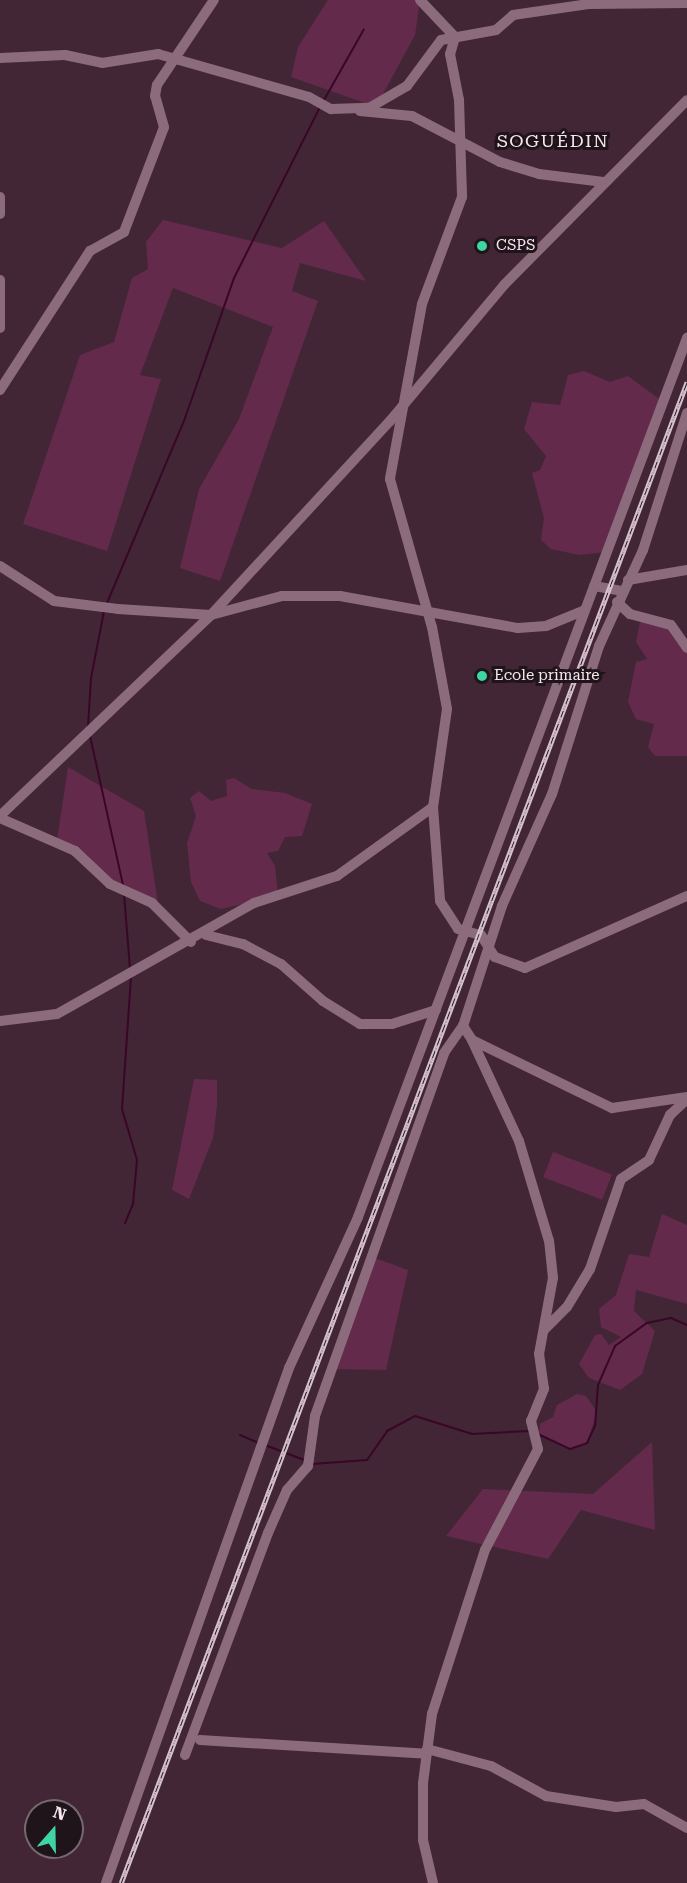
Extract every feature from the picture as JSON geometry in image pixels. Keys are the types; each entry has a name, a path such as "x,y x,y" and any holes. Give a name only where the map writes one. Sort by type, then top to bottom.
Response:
{"street":[{"path":"0,390 90,251 124,232 164,127 155,96 157,85 213,0"},
{"path":"420,0 455,37"},
{"path":"0,58 65,55 102,63 159,54 309,97 331,109 354,109 382,105 407,86 441,40 496,30 524,11 588,4 687,3"},
{"path":"455,37 450,54 460,143 462,197 422,304 390,479 428,612 447,709 433,807 440,901 463,932 481,935 486,948 510,964 540,965 687,896"},
{"path":"191,942 152,903 110,884 75,851 0,817 211,615 404,402 504,285 687,100"},
{"path":"354,109 382,117 412,116 460,143 539,174 604,182"},
{"path":"0,197 0,214"},
{"path":"0,280 0,328"},
{"path":"105,1883 289,1368 358,1217 687,338"},
{"path":"185,1755 268,1533 287,1490 308,1466 315,1416 444,1053 462,1026 486,948 552,794 617,602 647,539 687,413"},
{"path":"0,566 54,601 211,615 299,594 428,612 518,628 546,626 585,610"},
{"path":"628,580 687,570"},
{"path":"594,586 622,591"},
{"path":"617,602 630,614 671,625 687,648"},
{"path":"0,1021 57,1014 206,935 254,903 337,876 433,807"},
{"path":"206,935 243,944 281,964 323,1001 360,1024 392,1024 436,1010"},
{"path":"433,1883 423,1840 427,1751 435,1707 485,1550 538,1449 531,1421 544,1389 539,1354 552,1285 549,1241 519,1141 472,1040 462,1026"},
{"path":"472,1040 612,1108 687,1098"},
{"path":"543,1332 567,1307 590,1269 621,1179 649,1160 670,1115 687,1098"},
{"path":"200,1740 427,1751 491,1766 546,1796 616,1807 646,1804 687,1828"}],"shaded area":[{"path":"328,0 420,0 415,35 376,107 291,77 298,47"},
{"path":"163,220 282,248 324,221 366,281 300,263 292,291 318,301 220,581 180,568 199,489 239,419 273,327 173,288 140,375 161,379 107,551 23,524 80,355 114,342 132,278 148,269 146,242"},
{"path":"584,371 610,382 628,376 662,401 606,552 579,555 551,549 541,540 544,518 532,473 540,470 546,456 524,429 532,402 560,405 568,375"},
{"path":"641,617 671,625 687,648 687,756 655,756 648,747 654,724 636,719 628,702 636,662 647,659 636,642"},
{"path":"68,767 144,811 159,910 110,884 57,840"},
{"path":"234,778 252,789 285,793 312,804 302,836 285,837 278,851 267,853 275,866 278,896 221,909 200,901 191,882 187,843 196,816 190,798 199,791 211,801 227,796 226,780"},
{"path":"194,1079 217,1080 217,1106 213,1138 189,1199 172,1190"},
{"path":"553,1152 612,1175 602,1200 543,1177"},
{"path":"662,1214 687,1225 687,1304 636,1290 634,1311 655,1331 642,1374 620,1390 589,1378 579,1364 595,1335 601,1334 609,1345 621,1337 601,1327 599,1309 616,1295 629,1254 649,1257"},
{"path":"372,1257 408,1270 386,1370 332,1369"},
{"path":"577,1394 586,1396 597,1412 587,1443 570,1449 539,1435 540,1424 553,1417 557,1405"},
{"path":"652,1442 655,1530 581,1510 548,1559 446,1536 483,1489 593,1494"}],"waterway":[{"path":"324,100 364,29"},
{"path":"107,603 185,418 234,278 320,107"},
{"path":"88,727 91,678 104,611"},
{"path":"90,736 123,885"},
{"path":"124,894 130,969"},
{"path":"125,1223 133,1204 137,1160 122,1109 131,978"},
{"path":"538,1434 570,1449 587,1443 595,1426 598,1385 615,1346 647,1323 671,1318 687,1325"},
{"path":"312,1464 367,1460 387,1431 415,1416 472,1434 530,1431"},
{"path":"240,1435 259,1443"},
{"path":"265,1445 304,1460"}],"railway":[{"path":"121,1883 687,382"}],"place":[{"name":"CSPS","path":"482,246"},
{"name":"Ecole primaire","path":"482,676"}],"district":[{"name":"SOGUÉDIN","path":"553,141"}]}
